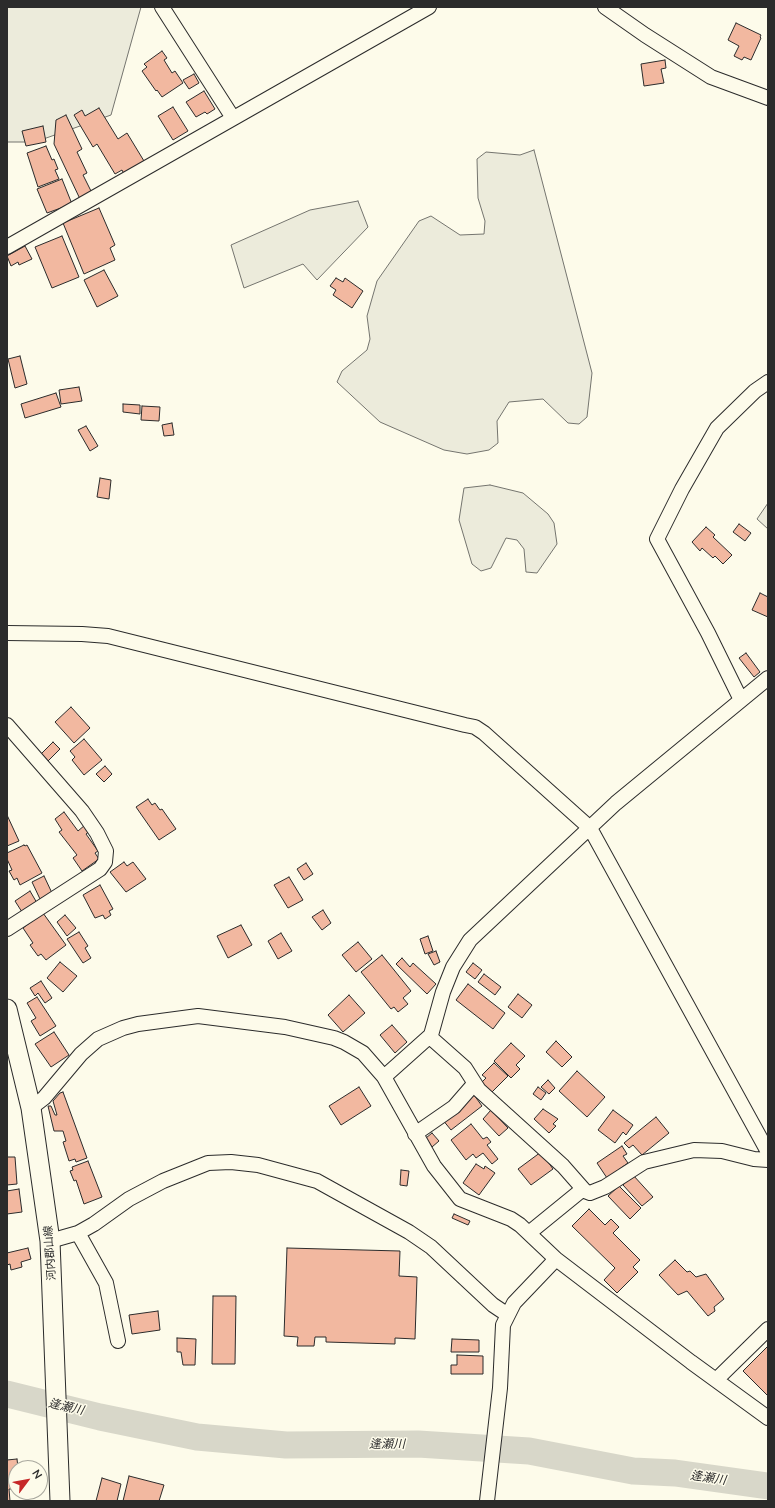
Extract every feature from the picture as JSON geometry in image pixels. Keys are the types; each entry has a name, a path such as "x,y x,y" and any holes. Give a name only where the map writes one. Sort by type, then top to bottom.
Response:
{"main road":[{"name":"河内郡山線","path":"7,1009 31,1108 50,1241 60,1459 60,1501"}],"street":[{"path":"162,7 233,118"},
{"path":"7,247 429,7"},
{"path":"605,7 645,35 710,76 768,98"},
{"path":"741,700 708,633 657,539 682,488 717,428 756,391 768,382"},
{"path":"7,633 82,634 108,636 475,727 590,828 768,1152"},
{"path":"384,1077 430,1037 436,1021 443,992 453,967 470,940 616,803 768,678"},
{"path":"7,725 87,817 106,851 105,862 100,869 7,930"},
{"path":"31,1108 44,1098 81,1054 98,1040 123,1028 138,1024 198,1016 284,1028 334,1038 353,1046 363,1053 384,1077 434,1166 460,1199 510,1219 529,1233 556,1259 768,1418"},
{"path":"430,1037 465,1068 479,1090 563,1166 583,1189 590,1193 605,1187 644,1162 694,1150 722,1151 754,1159 768,1160"},
{"path":"415,1134 454,1106 474,1084"},
{"path":"50,1241 78,1233 94,1224 129,1199 164,1181 208,1163 231,1162 258,1165 317,1181 409,1232 431,1247 493,1305 508,1315"},
{"path":"529,1233 583,1189"},
{"path":"78,1233 106,1283 118,1341"},
{"path":"488,1501 489,1480 500,1388 503,1325 514,1303 556,1259"},
{"path":"716,1380 768,1329"}],"shaded area":[{"path":"7,7 141,7 111,115 35,142 7,142"},
{"path":"534,150 592,373 587,417 579,424 568,423 543,399 509,402 497,421 498,443 489,450 467,454 444,450 380,422 337,382 342,371 367,350 370,339 367,316 377,281 419,221 431,216 460,235 484,234 485,221 478,198 477,159 486,152 520,155"},
{"path":"358,201 368,227 317,280 303,264 244,288 231,245 310,210"},
{"path":"490,485 523,493 548,514 554,523 557,544 537,573 526,572 524,549 517,540 506,538 491,568 481,571 472,564 459,520 464,488"},
{"path":"768,503 768,529 757,519"}],"building":[{"path":"736,23 761,35 751,60 744,57 742,60 734,56 739,46 728,40"},
{"path":"162,51 167,58 164,60 172,73 175,71 183,83 162,97 142,71 147,67 144,64"},
{"path":"665,60 666,68 661,69 664,83 644,86 641,64"},
{"path":"194,74 199,83 189,89 183,80"},
{"path":"204,91 215,109 207,114 205,112 196,117 186,102"},
{"path":"173,107 188,131 173,140 158,116"},
{"path":"99,108 118,139 127,133 144,161 124,174 122,170 115,174 97,144 93,147 74,115 82,110 85,116"},
{"path":"66,115 82,149 77,152 87,173 83,175 92,193 80,199 54,144 56,120"},
{"path":"43,126 46,142 26,146 22,131"},
{"path":"46,146 58,169 55,170 59,179 38,187 27,153"},
{"path":"62,179 72,204 47,213 37,189"},
{"path":"99,208 115,245 110,248 115,260 84,274 63,223"},
{"path":"62,236 79,277 52,288 35,247"},
{"path":"25,246 32,259 19,265 18,262 11,266 7,256"},
{"path":"104,270 118,296 97,307 84,280"},
{"path":"336,278 343,282 345,278 363,291 352,308 333,295 336,290 330,286"},
{"path":"20,356 27,384 15,388 8,359"},
{"path":"79,387 82,401 61,404 59,390"},
{"path":"56,393 61,407 25,418 21,404"},
{"path":"123,404 140,405 140,414 123,412"},
{"path":"142,406 160,407 159,421 141,420"},
{"path":"172,423 174,435 164,436 162,425"},
{"path":"86,426 98,446 90,451 78,430"},
{"path":"100,478 111,480 109,499 97,497"},
{"path":"739,524 751,533 745,541 733,532"},
{"path":"706,527 715,535 713,537 732,555 723,564 715,556 713,558 702,548 700,551 692,542"},
{"path":"760,593 768,597 768,617 752,610"},
{"path":"746,653 760,672 754,677 739,658"},
{"path":"71,707 90,728 74,743 55,722"},
{"path":"84,739 102,760 84,775 72,760 75,757 70,751"},
{"path":"53,742 60,749 48,761 41,754"},
{"path":"105,766 112,774 104,782 96,774"},
{"path":"148,799 152,805 155,803 160,810 162,809 176,829 159,840 136,807"},
{"path":"64,812 78,831 85,825 90,831 86,834 98,851 95,853 99,859 82,871 73,858 77,855 59,832 62,830 55,819"},
{"path":"7,815 19,841 7,846"},
{"path":"27,845 42,873 20,885 17,878 14,880 9,871 12,870 7,859 7,853"},
{"path":"124,862 127,866 133,862 146,879 126,892 110,872"},
{"path":"306,863 313,874 304,880 297,869"},
{"path":"44,876 52,893 40,899 32,882"},
{"path":"289,877 303,900 288,908 274,885"},
{"path":"100,885 113,909 109,911 111,915 105,919 103,915 95,918 83,895"},
{"path":"30,891 37,903 22,912 15,901"},
{"path":"323,910 331,923 322,930 312,917"},
{"path":"43,913 66,945 46,960 41,954 38,956 30,945 33,943 23,928"},
{"path":"65,915 76,928 67,936 57,922"},
{"path":"241,925 252,945 228,958 217,936"},
{"path":"79,932 88,946 85,948 91,958 83,963 67,939"},
{"path":"281,933 292,951 278,959 268,941"},
{"path":"428,936 433,951 425,954 420,939"},
{"path":"358,942 372,959 356,972 342,955"},
{"path":"436,951 440,962 434,965 428,954"},
{"path":"382,955 411,991 403,998 408,1004 398,1012 394,1007 391,1009 361,972"},
{"path":"402,958 410,967 413,963 436,984 427,994 396,964"},
{"path":"60,962 77,976 63,992 47,978"},
{"path":"473,963 482,970 475,979 466,972"},
{"path":"484,974 501,987 495,995 478,982"},
{"path":"41,981 52,998 45,1003 38,993 35,996 30,988"},
{"path":"468,984 505,1013 493,1029 456,1000"},
{"path":"518,994 532,1005 522,1018 508,1007"},
{"path":"349,995 365,1013 343,1032 328,1015"},
{"path":"37,997 56,1026 40,1036 31,1021 36,1018 27,1003"},
{"path":"392,1025 407,1042 395,1053 380,1035"},
{"path":"54,1032 69,1055 51,1067 35,1044"},
{"path":"556,1041 572,1057 562,1067 546,1052"},
{"path":"511,1043 525,1056 516,1065 520,1069 511,1078 494,1061"},
{"path":"494,1063 508,1076 490,1094 480,1084 486,1078 482,1075"},
{"path":"577,1071 605,1097 587,1117 559,1091"},
{"path":"548,1080 555,1088 549,1094 541,1087"},
{"path":"359,1087 371,1106 341,1125 329,1106"},
{"path":"538,1087 546,1093 541,1100 533,1094"},
{"path":"63,1092 87,1158 76,1162 75,1159 69,1161 63,1142 66,1141 63,1131 54,1131 48,1106 51,1106 55,1115 57,1115 53,1101 60,1093"},
{"path":"474,1095 482,1106 451,1130 442,1119"},
{"path":"543,1109 558,1119 553,1124 556,1126 549,1133 534,1119"},
{"path":"491,1110 508,1128 499,1136 483,1119"},
{"path":"613,1110 633,1125 626,1135 623,1132 615,1143 598,1130"},
{"path":"656,1117 669,1133 642,1155 633,1145 629,1148 624,1143"},
{"path":"471,1124 483,1139 487,1137 491,1142 487,1145 498,1159 492,1164 483,1153 476,1158 473,1154 466,1160 451,1140"},
{"path":"432,1133 439,1141 432,1147 426,1138"},
{"path":"622,1146 627,1154 623,1156 628,1163 607,1178 597,1163"},
{"path":"541,1152 553,1169 531,1185 518,1169"},
{"path":"7,1156 15,1157 17,1184 7,1185"},
{"path":"88,1161 102,1197 84,1204 76,1180 74,1181 70,1171 73,1170 72,1167"},
{"path":"476,1164 484,1169 485,1166 495,1173 479,1195 463,1183"},
{"path":"401,1170 409,1171 407,1186 400,1185"},
{"path":"633,1175 653,1197 642,1206 623,1185"},
{"path":"619,1186 641,1208 630,1219 608,1196"},
{"path":"19,1189 22,1212 7,1214 7,1191"},
{"path":"589,1209 605,1225 611,1219 619,1227 613,1233 640,1260 633,1267 638,1272 617,1293 604,1280 615,1268 572,1226"},
{"path":"454,1214 470,1221 468,1225 452,1218"},
{"path":"28,1248 31,1259 21,1262 22,1267 11,1270 10,1264 7,1265 7,1253"},
{"path":"287,1248 400,1251 399,1276 417,1277 415,1339 395,1338 395,1344 326,1342 326,1337 315,1337 314,1346 297,1346 298,1337 284,1336"},
{"path":"675,1260 687,1272 690,1271 696,1277 706,1274 724,1299 714,1307 715,1311 708,1316 687,1291 678,1295 659,1275"},
{"path":"213,1296 236,1296 235,1364 212,1364"},
{"path":"158,1311 160,1330 132,1334 129,1315"},
{"path":"177,1338 196,1339 195,1365 183,1365 181,1352 177,1352"},
{"path":"452,1339 479,1340 479,1352 451,1352"},
{"path":"768,1346 768,1396 743,1371"},
{"path":"457,1355 483,1356 483,1374 451,1374 451,1365 457,1365"},
{"path":"17,1459 17,1460 8,1460 8,1500 10,1501 7,1501 7,1460"},
{"path":"129,1476 164,1485 159,1501 123,1501"},
{"path":"102,1478 121,1484 117,1501 96,1501"}],"waterway":[{"name":"逢瀬川","path":"7,1394 100,1417 197,1437 286,1445 418,1444 529,1451 633,1471 675,1473 768,1486"}]}
